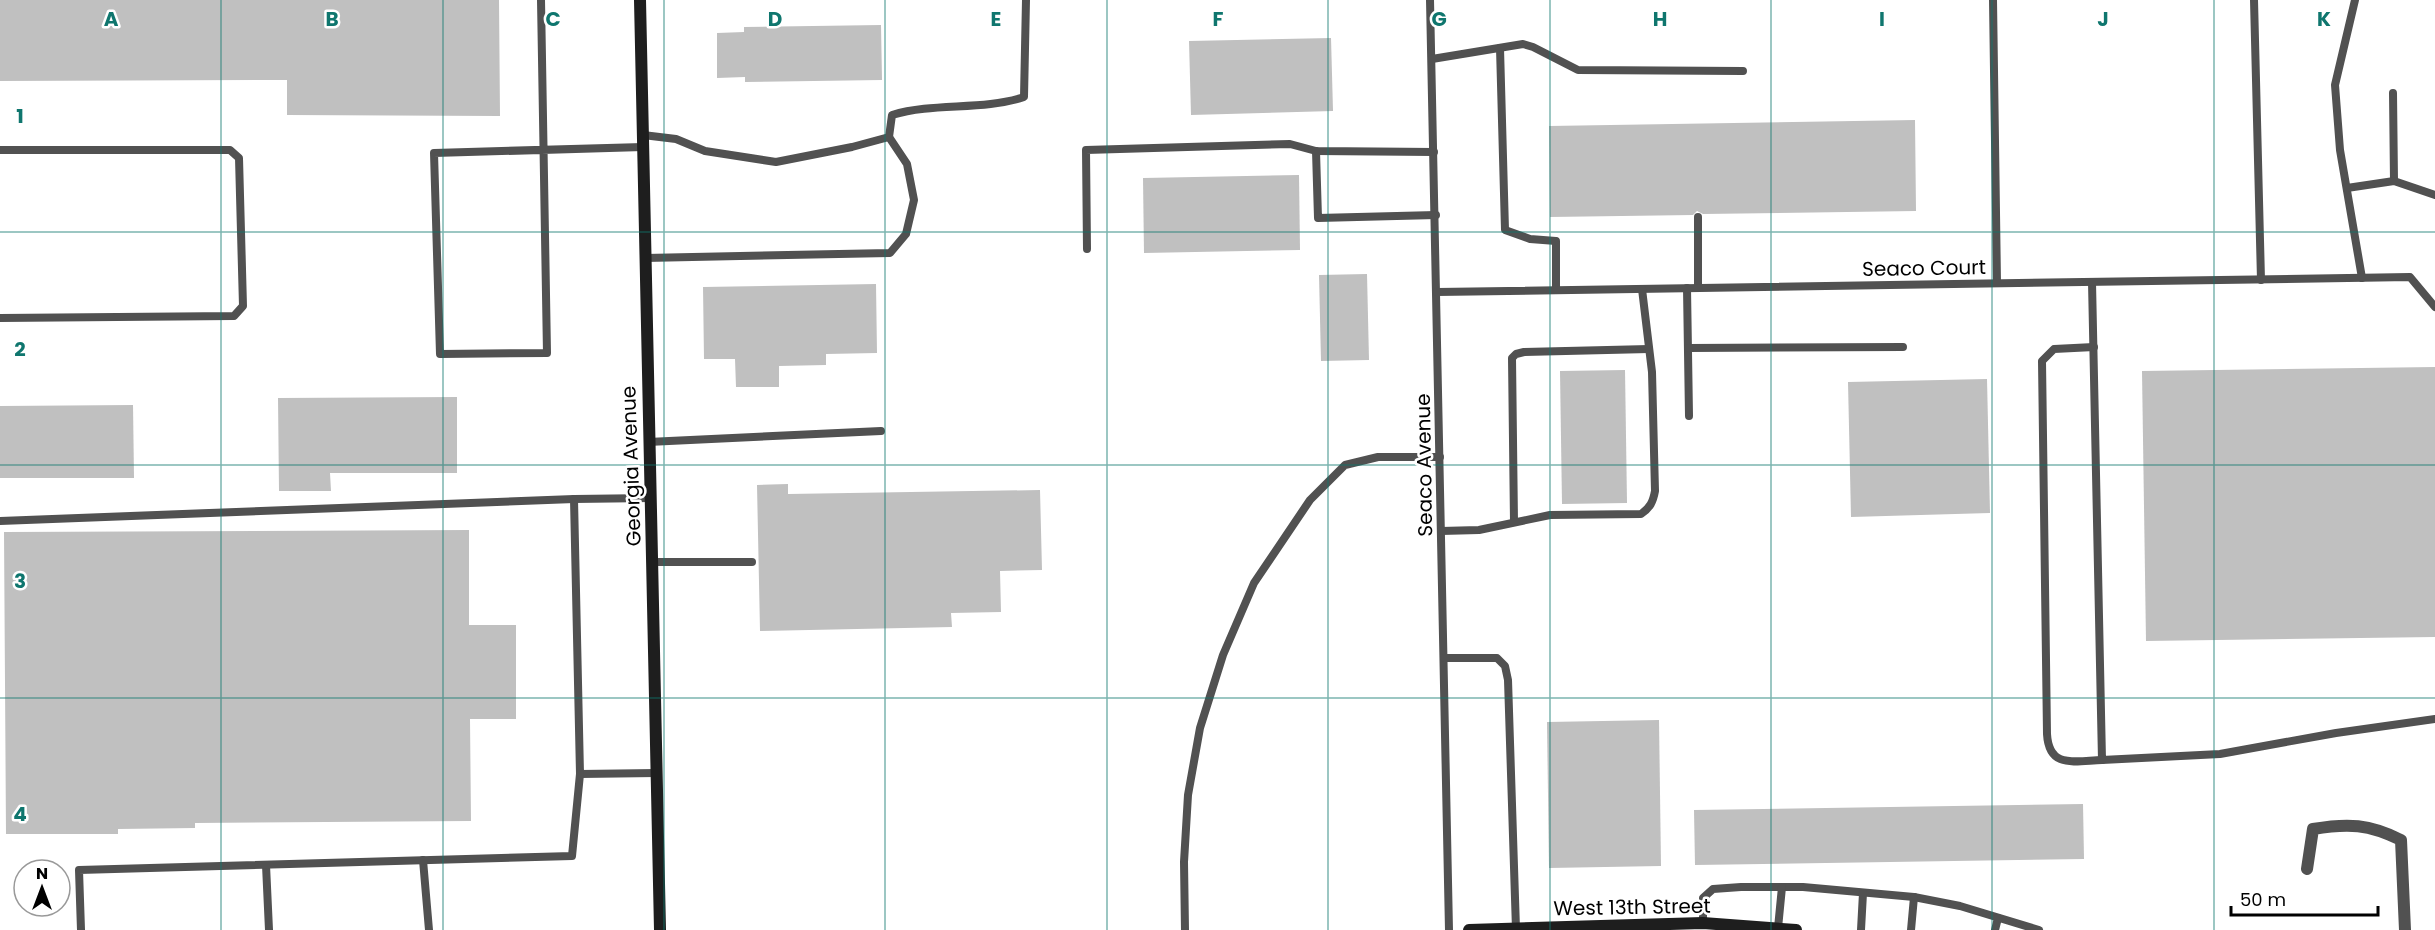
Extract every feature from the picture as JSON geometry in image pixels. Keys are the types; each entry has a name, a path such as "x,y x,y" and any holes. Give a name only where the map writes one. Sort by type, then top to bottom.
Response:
{"street":[{"name":"Georgia Avenue","path":"640,0 660,930"},
{"path":"2307,869 2313,829 2334,825 2359,825 2378,828 2401,840 2405,930"},
{"name":"West 13th Street","path":"1469,930 1703,923 1796,930"}],"lane":[{"path":"541,0 544,150 547,353 440,354 434,153 544,150 676,139 705,151 776,162 889,137"},
{"path":"645,258 890,253 906,234 914,200 907,164 889,137 892,115 911,109 1005,103 1024,97 1026,0"},
{"name":"Seaco Avenue","path":"1430,0 1449,930"},
{"path":"1993,0 1997,284"},
{"path":"2254,0 2261,280"},
{"path":"2355,0 2335,85 2340,150 2362,278"},
{"path":"1432,59 1523,44 1578,70 1743,71"},
{"path":"1500,48 1505,230 1530,238 1556,241 1556,290"},
{"path":"2393,93 2394,181"},
{"path":"1087,249 1086,150 1290,144 1316,151 1434,152"},
{"path":"0,150 230,150 239,158 243,306 234,316 0,318"},
{"path":"1316,151 1318,218 1436,215"},
{"path":"2347,188 2394,181 2435,195"},
{"path":"1698,217 1698,288"},
{"name":"Seaco Court","path":"1437,292 2410,277 2435,307"},
{"path":"2092,282 2102,760"},
{"path":"1687,288 1689,416"},
{"path":"1442,531 1479,530 1550,515 1641,514 1653,503 1655,491 1652,372 1642,289"},
{"path":"1688,348 1903,347"},
{"path":"2094,347 2054,349 2042,360 2046,734 2047,745 2052,754 2067,762 2220,754 2336,733 2435,719"},
{"path":"1514,522 1512,358 1524,352 1649,349"},
{"path":"648,442 881,431"},
{"path":"1185,930 1184,862 1188,795 1200,728 1223,655 1254,583 1310,500 1345,465 1378,457 1440,457"},
{"path":"0,521 651,498"},
{"path":"81,930 79,870 572,856 580,774 574,499"},
{"path":"653,562 752,562"},
{"path":"1444,658 1497,658 1505,666 1508,680 1516,929"},
{"path":"580,774 656,773"},
{"path":"423,860 429,930"},
{"path":"266,865 268,930"},
{"path":"1779,928 1782,887"},
{"path":"1703,923 1703,898 1713,889 1782,887 1914,897 1960,906 2039,930"},
{"path":"1861,930 1863,893"},
{"path":"1911,930 1914,897"},
{"path":"1995,930 1998,918"}],"building":[{"path":"0,0 499,0 500,116 287,115 287,80 0,81"},
{"path":"881,25 882,80 745,82 745,77 717,78 717,33 744,32 744,27"},
{"path":"1331,38 1333,111 1191,115 1189,41"},
{"path":"1915,120 1916,211 1703,214 1697,211 1693,215 1550,217 1549,126"},
{"path":"1299,175 1300,250 1144,253 1143,178"},
{"path":"1367,274 1369,360 1321,361 1319,275"},
{"path":"876,284 877,353 826,354 826,365 779,366 779,387 736,387 735,359 704,359 703,287"},
{"path":"2435,367 2435,637 2146,641 2142,371"},
{"path":"1625,370 1627,503 1562,504 1560,371"},
{"path":"1987,379 1990,513 1851,517 1848,382"},
{"path":"457,397 457,473 330,473 331,491 279,491 278,398"},
{"path":"133,405 134,478 0,478 0,406"},
{"path":"788,484 788,494 1040,490 1042,570 1000,571 1001,612 951,613 952,627 760,631 757,485"},
{"path":"469,530 469,625 516,625 516,719 470,719 471,821 195,823 195,828 118,829 118,834 6,834 4,532"},
{"path":"1659,720 1661,866 1549,868 1547,722"},
{"path":"2083,804 2084,859 1695,865 1694,810"}]}
